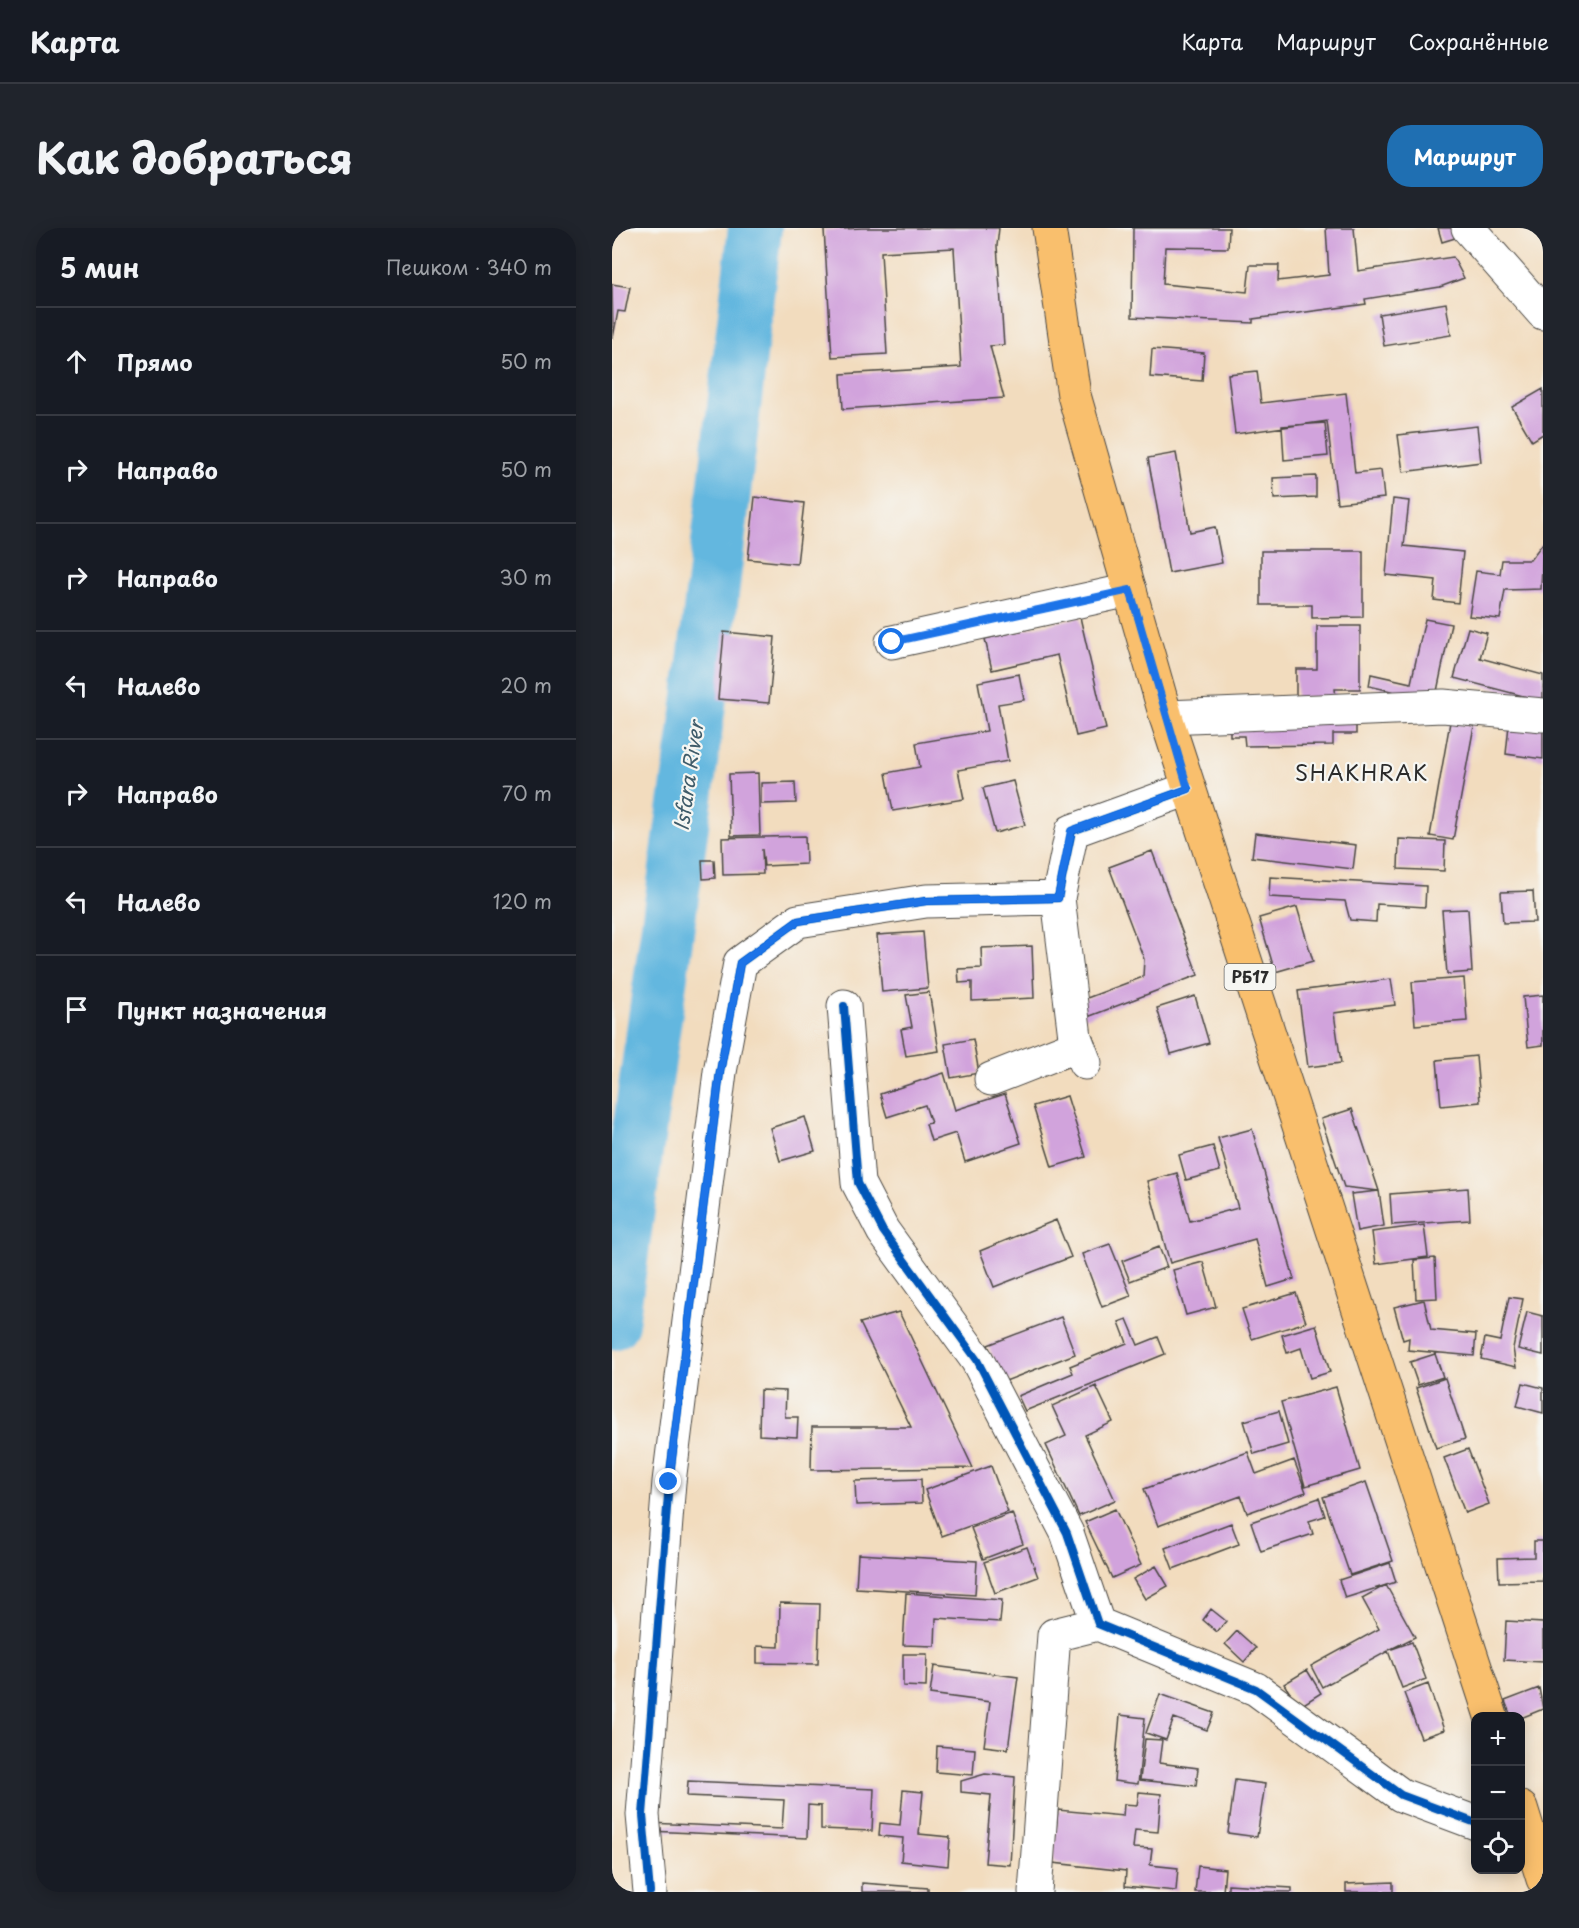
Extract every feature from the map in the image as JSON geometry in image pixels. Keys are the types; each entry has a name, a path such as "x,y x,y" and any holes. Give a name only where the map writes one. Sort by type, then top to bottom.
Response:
{"main road":[{"name":"РБ17","path":"1048,228 1074,395 1166,717 1490,1712"},
{"path":"1525,1820 1543,1879"}],"street":[{"path":"1468,228 1543,312"},
{"path":"892,642 1130,590"},
{"path":"1166,717 1443,706 1543,715"},
{"path":"991,1079 1082,1054 1075,1037 1058,898 1071,831 1188,789"},
{"path":"650,1892 643,1815 669,1482 720,1072 740,963 798,921 926,901 1058,898"},
{"path":"844,1006 858,1183 883,1231 977,1360 1067,1533 1098,1624"},
{"path":"1035,1892 1054,1635 1098,1624 1256,1689 1401,1795 1471,1821"}],"building":[{"path":"999,228 997,246 1004,345 990,346 1004,398 843,409 841,374 961,367 954,248 881,252 887,354 832,357 824,230"},
{"path":"1133,228 1229,228 1228,248 1165,247 1163,284 1247,292 1250,265 1279,265 1278,281 1329,275 1326,228 1354,228 1358,271 1453,257 1464,278 1440,287 1365,299 1366,304 1253,319 1253,323 1132,317"},
{"path":"1438,228 1463,228 1465,235 1442,242"},
{"path":"612,284 630,287 625,312 618,311 613,338"},
{"path":"1446,303 1451,335 1384,346 1379,314"},
{"path":"1152,349 1204,353 1202,381 1150,377"},
{"path":"1257,371 1261,403 1346,393 1355,473 1381,470 1384,498 1337,503 1327,421 1235,434 1228,374"},
{"path":"1543,389 1543,434 1532,441 1512,407"},
{"path":"1325,423 1328,456 1284,460 1282,426"},
{"path":"1477,426 1481,462 1403,472 1398,435"},
{"path":"1176,453 1190,532 1215,527 1222,563 1169,573 1148,458"},
{"path":"1316,476 1316,497 1274,499 1273,478"},
{"path":"755,497 804,503 797,564 748,559"},
{"path":"1393,499 1409,501 1404,546 1463,552 1458,603 1434,600 1436,580 1386,575"},
{"path":"1543,543 1541,589 1505,590 1500,619 1469,616 1476,571 1500,574 1502,560 1530,560"},
{"path":"1261,551 1363,551 1363,617 1312,618 1312,605 1261,605"},
{"path":"1080,617 1106,729 1076,736 1057,655 992,670 985,639"},
{"path":"1425,619 1451,624 1435,701 1369,686 1371,674 1411,683"},
{"path":"1317,626 1360,626 1360,689 1335,689 1336,697 1296,698 1296,669 1317,669"},
{"path":"1468,628 1487,633 1480,658 1543,675 1543,701 1454,678"},
{"path":"724,632 775,637 769,703 718,699"},
{"path":"1019,674 1024,700 998,704 1008,761 958,770 964,799 893,811 886,773 920,767 916,743 987,731 978,682"},
{"path":"1510,715 1543,718 1543,759 1506,754"},
{"path":"1356,717 1356,734 1333,734 1333,745 1245,746 1244,736 1230,736 1230,718"},
{"path":"1450,722 1474,726 1453,840 1430,836"},
{"path":"758,773 760,835 731,836 729,774"},
{"path":"1013,781 1025,825 995,833 983,788"},
{"path":"795,782 796,803 761,804 761,783"},
{"path":"1255,833 1356,845 1353,869 1252,857"},
{"path":"805,836 806,864 764,866 762,849 763,874 723,875 722,838"},
{"path":"1399,839 1445,841 1444,871 1398,869"},
{"path":"1152,851 1198,975 1085,1018 1079,1001 1143,977 1144,959 1109,867"},
{"path":"702,860 714,860 715,878 703,879"},
{"path":"1270,877 1426,886 1425,907 1377,904 1376,922 1350,920 1345,901 1269,897"},
{"path":"1533,891 1535,922 1503,923 1501,892"},
{"path":"1297,907 1313,961 1275,972 1259,918"},
{"path":"1468,909 1472,972 1447,974 1442,910"},
{"path":"923,932 928,988 882,992 877,935"},
{"path":"1032,946 1034,998 972,1001 972,982 959,983 958,969 982,968 981,948"},
{"path":"1464,978 1467,1021 1415,1025 1412,982"},
{"path":"1391,979 1395,1005 1334,1013 1341,1063 1308,1067 1298,991"},
{"path":"929,992 939,1051 906,1056 901,1029 912,1027 906,995"},
{"path":"1543,995 1543,1045 1528,1047 1523,997"},
{"path":"1195,996 1209,1043 1171,1054 1157,1008"},
{"path":"973,1039 979,1073 951,1078 945,1044"},
{"path":"1476,1056 1480,1102 1441,1106 1437,1060"},
{"path":"944,1073 955,1110 1005,1094 1021,1143 965,1162 956,1133 931,1141 926,1124 931,1123 925,1105 887,1117 880,1094"},
{"path":"1067,1096 1086,1157 1052,1167 1033,1106"},
{"path":"1352,1109 1379,1191 1344,1187 1321,1119"},
{"path":"805,1117 815,1151 780,1161 770,1128"},
{"path":"1252,1129 1294,1279 1268,1287 1255,1239 1170,1263 1147,1181 1177,1173 1190,1221 1238,1208 1218,1138"},
{"path":"1213,1146 1220,1171 1186,1180 1179,1155"},
{"path":"1468,1188 1470,1220 1392,1225 1390,1194"},
{"path":"1379,1191 1384,1226 1357,1231 1351,1194"},
{"path":"1056,1220 1071,1257 994,1287 980,1251"},
{"path":"1424,1225 1428,1257 1376,1264 1372,1232"},
{"path":"1110,1244 1131,1296 1102,1307 1082,1254"},
{"path":"1159,1247 1167,1267 1130,1281 1122,1261"},
{"path":"1435,1258 1437,1298 1416,1299 1414,1260"},
{"path":"1203,1262 1216,1307 1186,1315 1173,1270"},
{"path":"1296,1293 1306,1322 1252,1339 1242,1309"},
{"path":"1509,1297 1523,1299 1513,1348 1516,1367 1481,1359 1485,1338 1500,1341"},
{"path":"1424,1300 1431,1330 1476,1334 1474,1356 1408,1350 1409,1338 1403,1340 1394,1307"},
{"path":"899,1312 973,1468 811,1470 812,1427 911,1427 860,1323"},
{"path":"1527,1312 1543,1316 1543,1355 1518,1349"},
{"path":"1061,1317 1075,1354 1003,1382 988,1345"},
{"path":"1127,1319 1138,1345 1158,1337 1165,1354 1025,1411 1018,1396 1073,1373 1070,1366 1127,1343 1119,1322"},
{"path":"1316,1325 1330,1372 1310,1378 1301,1348 1287,1353 1282,1335"},
{"path":"1435,1354 1443,1377 1418,1385 1410,1362"},
{"path":"1445,1378 1465,1439 1436,1448 1416,1388"},
{"path":"1523,1383 1543,1388 1543,1413 1517,1406"},
{"path":"1096,1386 1113,1422 1085,1435 1115,1500 1079,1516 1046,1445 1066,1436 1052,1406"},
{"path":"1336,1387 1360,1470 1305,1486 1281,1402"},
{"path":"760,1390 786,1391 785,1417 798,1417 797,1437 759,1435"},
{"path":"1279,1411 1288,1444 1254,1454 1244,1421"},
{"path":"1468,1449 1489,1504 1465,1513 1444,1458"},
{"path":"1248,1452 1256,1474 1294,1460 1306,1492 1247,1513 1241,1496 1158,1526 1144,1489"},
{"path":"991,1466 1008,1512 942,1536 925,1490"},
{"path":"921,1479 922,1503 856,1505 855,1481"},
{"path":"1366,1482 1393,1561 1350,1575 1323,1497"},
{"path":"1319,1498 1325,1516 1309,1521 1313,1534 1261,1551 1251,1522"},
{"path":"1115,1509 1141,1565 1112,1578 1085,1522"},
{"path":"1012,1513 1023,1544 983,1559 971,1528"},
{"path":"1231,1523 1239,1544 1173,1569 1165,1548"},
{"path":"1534,1541 1543,1541 1543,1581 1499,1582 1498,1558 1534,1557"},
{"path":"1027,1547 1038,1577 995,1593 984,1562"},
{"path":"858,1554 977,1561 975,1595 856,1588"},
{"path":"1390,1563 1396,1582 1345,1598 1339,1580"},
{"path":"1156,1566 1168,1586 1145,1599 1133,1579"},
{"path":"1386,1585 1415,1637 1389,1650 1412,1642 1426,1679 1402,1688 1388,1651 1322,1687 1311,1666 1379,1629 1362,1598"},
{"path":"906,1593 1002,1600 1000,1622 936,1618 935,1646 903,1645"},
{"path":"780,1603 820,1604 818,1664 757,1663 757,1646 779,1647"},
{"path":"1211,1609 1226,1621 1217,1632 1203,1620"},
{"path":"1506,1621 1543,1623 1543,1662 1504,1660"},
{"path":"1237,1631 1256,1648 1244,1662 1225,1644"},
{"path":"903,1654 927,1654 926,1687 903,1686"},
{"path":"934,1666 1018,1677 1008,1749 984,1746 990,1702 930,1694"},
{"path":"1307,1670 1321,1693 1299,1707 1284,1684"},
{"path":"1428,1684 1444,1730 1421,1738 1404,1693"},
{"path":"1539,1688 1543,1709 1525,1716 1525,1712 1509,1712 1505,1701"},
{"path":"1160,1694 1214,1713 1207,1730 1174,1718 1166,1740 1146,1733"},
{"path":"1120,1715 1145,1718 1138,1784 1114,1781"},
{"path":"1145,1739 1162,1740 1159,1763 1198,1768 1196,1786 1140,1780"},
{"path":"937,1746 975,1749 973,1775 936,1772"},
{"path":"985,1774 1015,1777 1010,1865 985,1863 991,1795 961,1792 961,1781"},
{"path":"1235,1780 1265,1784 1257,1837 1228,1833"},
{"path":"688,1781 874,1789 872,1831 821,1829 821,1806 808,1805 807,1838 650,1831 650,1823 782,1829 784,1800 687,1796"},
{"path":"903,1790 923,1792 919,1834 950,1837 948,1866 901,1861 903,1838 879,1836 880,1823 900,1825"},
{"path":"1139,1792 1161,1794 1158,1832 1135,1830 1133,1848 1152,1849 1150,1865 1178,1868 1176,1891 1125,1886 1126,1871 1053,1863 1058,1810 1123,1816 1124,1804 1137,1805"},
{"path":"1198,1866 1225,1869 1223,1892 1195,1892"},
{"path":"1393,1882 1393,1892 1346,1892 1346,1884"},
{"path":"862,1883 928,1888 928,1892 862,1892"},
{"path":"1228,1884 1292,1888 1292,1892 1228,1892"}],"waterway":[{"name":"Isfara River","path":"612,1323 699,705 755,228"}],"cycle path":[{"path":"650,1892 643,1815 669,1482 720,1072 740,963 798,921 926,901 1058,898 1072,831 1188,789"},
{"path":"844,1006 858,1183 883,1231 977,1360 1067,1533 1098,1624 1256,1689 1401,1795 1471,1821"}],"district":[{"name":"SHAKHRAK","path":"1362,774"}],"route":[{"path":"669,1482 720,1072 740,963 798,921 926,901 1058,898 1071,831 1188,789 1130,590 892,642"}]}
